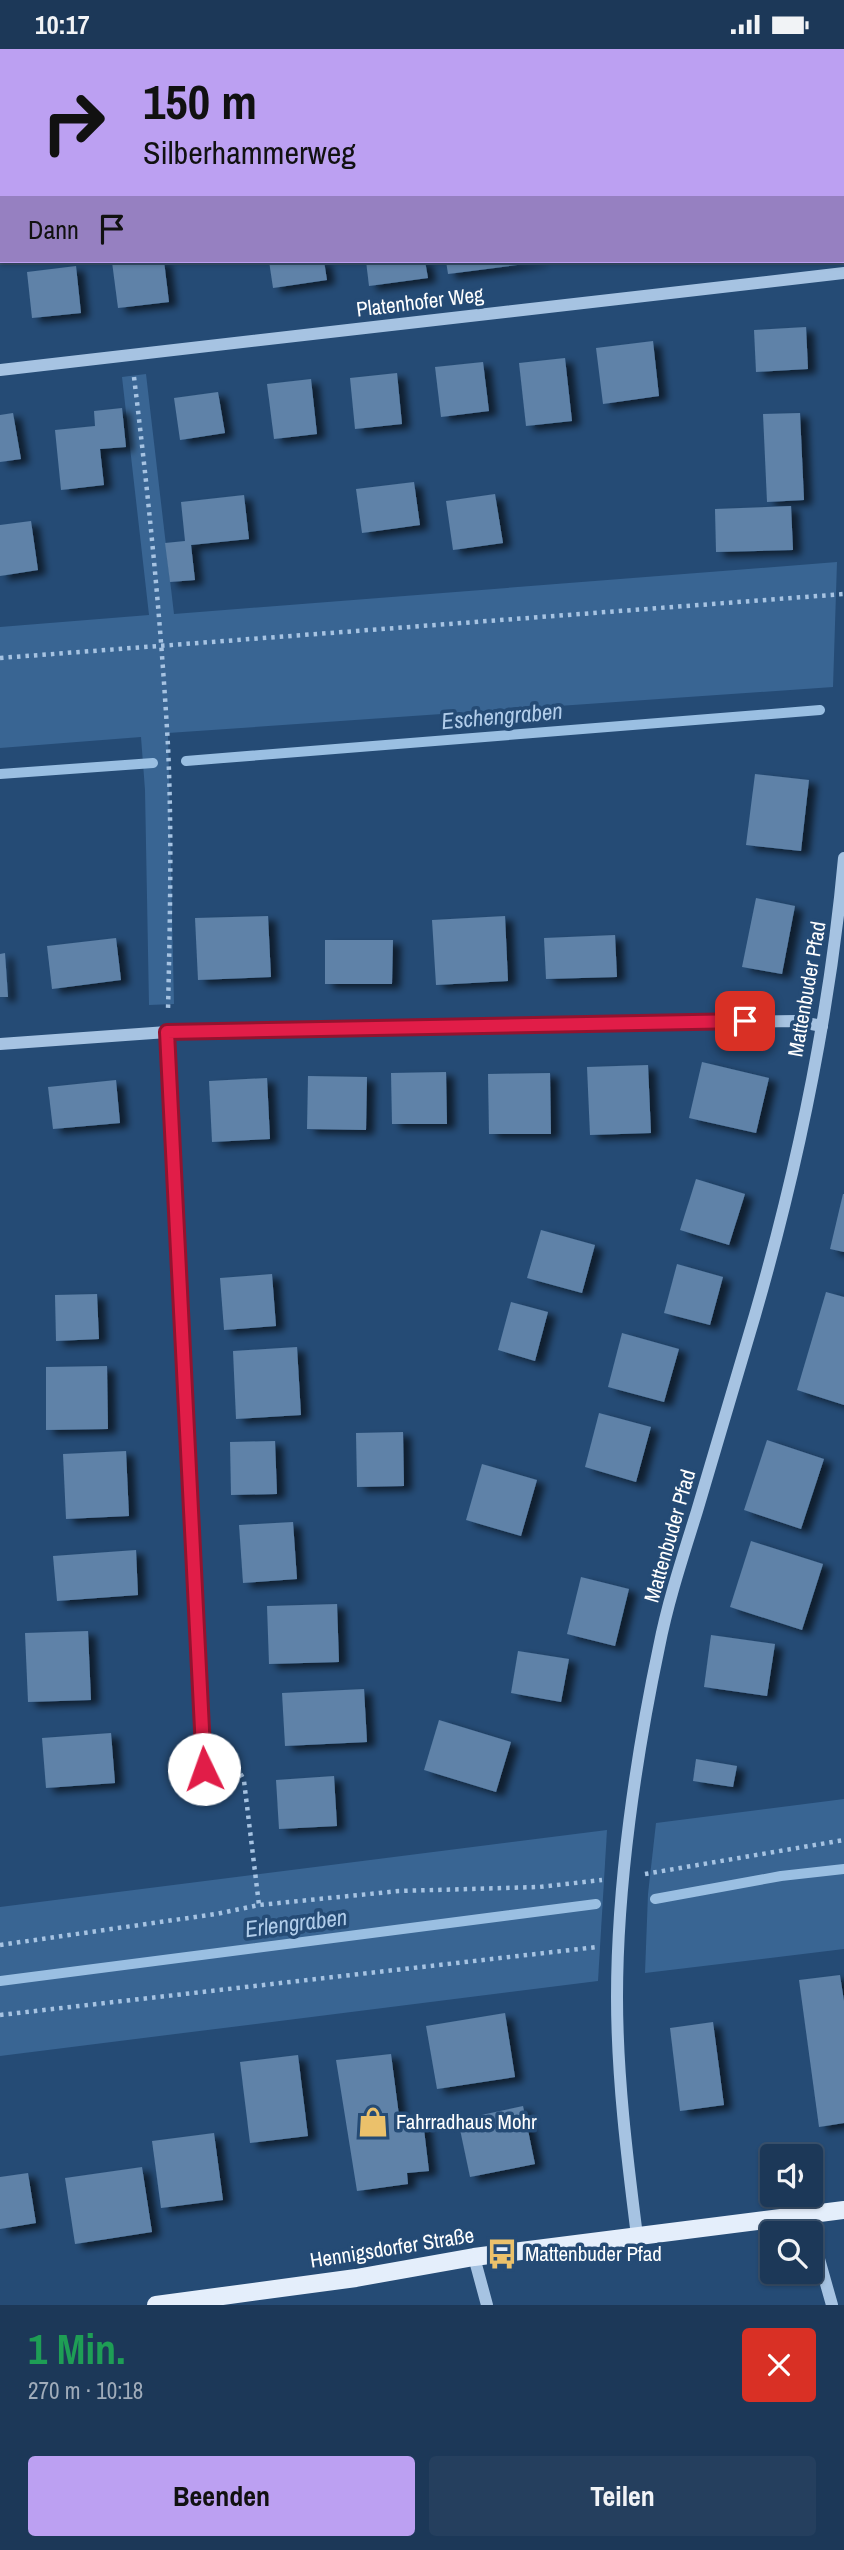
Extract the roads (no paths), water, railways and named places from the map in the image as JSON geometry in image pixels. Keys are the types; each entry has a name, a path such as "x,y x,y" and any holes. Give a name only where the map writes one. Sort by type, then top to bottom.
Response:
{"main road":[{"name":"Hennigsdorfer Straße","path":"156,2305 195,2303 474,2257 844,2210"}],"street":[{"name":"Platenhofer Weg","path":"0,370 844,272"},
{"name":"Mattenbuder Pfad","path":"637,2236 621,2077 617,1998 624,1877 641,1747 659,1644 756,1310 797,1146 822,1026 839,915 844,858"},
{"path":"0,1044 167,1032 796,1021 822,1026"},
{"path":"167,1032 204,1769"},
{"path":"813,2214 819,2259 832,2305"},
{"path":"474,2257 487,2305"}],"waterway":[{"name":"Eschengraben","path":"186,761 820,710"},
{"name":"Eschengraben","path":"0,774 153,763"},
{"name":"Erlengraben","path":"655,1899 781,1876 844,1869"},
{"name":"Erlengraben","path":"0,1981 596,1904"}],"place":[{"name":"Fahrradhaus Mohr","path":"373,2122"},
{"name":"Mattenbuder Pfad","path":"502,2254"}]}
